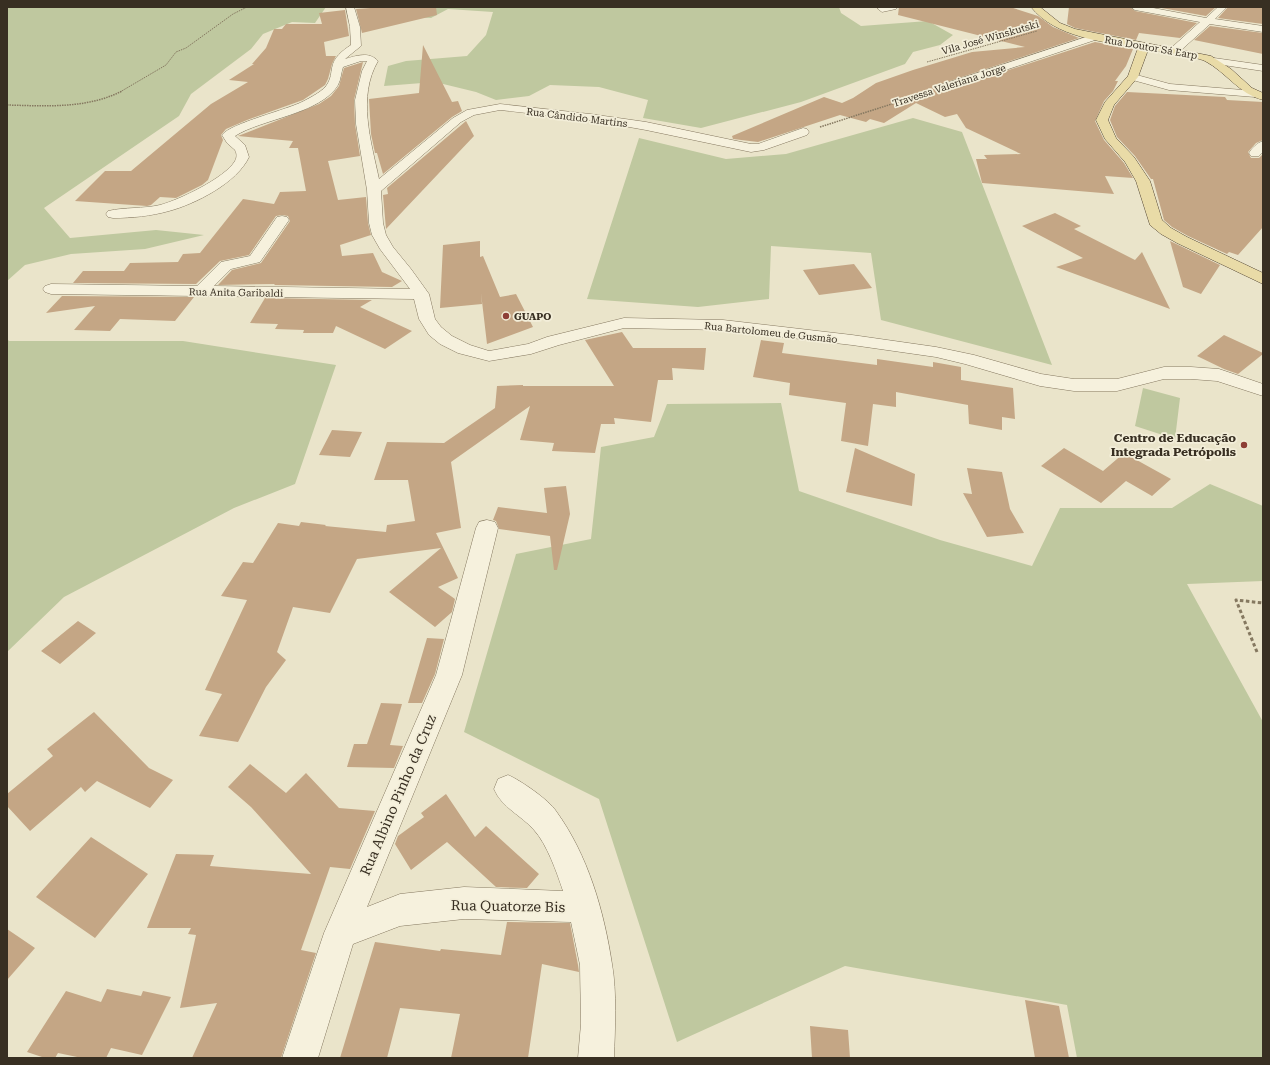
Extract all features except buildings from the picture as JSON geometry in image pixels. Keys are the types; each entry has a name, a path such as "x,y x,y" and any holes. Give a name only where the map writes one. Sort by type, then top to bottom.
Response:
{"main road":[{"name":"Rua Doutor Sá Earp","path":"1035,7 1057,25 1095,37 1144,46 1177,48 1203,56 1214,62 1248,90 1259,95"},
{"path":"1144,46 1133,77 1109,104 1102,120 1111,139 1130,160 1143,180 1155,222 1166,231 1182,240 1263,279"}],"street":[{"path":"113,214 144,212 165,208 184,202 206,190 231,172 240,163 243,156 241,148 231,140 228,135 238,129 281,115 312,100 331,87 338,73 338,65 342,57 356,46 355,27 350,7"},
{"path":"882,9 893,7"},
{"path":"1135,7 1208,21 1263,29"},
{"path":"1177,48 1223,7"},
{"name":"Travessa Valeriana Jorge","path":"942,88 1095,37"},
{"name":"Rua Bartolomeu de Gusmão","path":"338,65 360,58 369,58 373,61 367,71 361,100 362,124 374,190 376,223 379,235 387,249 406,272 421,294 428,319 435,331 446,340 464,349 489,356 531,349 553,341 624,323 723,325 852,340 936,352 968,359 1040,380 1074,385 1117,385 1164,373 1191,373 1219,375 1263,390"},
{"path":"1214,62 1263,68"},
{"path":"1133,77 1169,87 1259,95"},
{"name":"Rua Cândido Martins","path":"374,190 456,120 471,112 500,107 590,116 751,148 760,147 803,132"},
{"path":"201,291 226,265 255,259 282,220"},
{"name":"Rua Anita Garibaldi","path":"51,289 421,294"},
{"name":"Rua Albino Pinho da Cruz","path":"300,1058 340,933 449,674 487,528"},
{"name":"Rua Quatorze Bis","path":"508,789 545,820 568,859 584,907 596,965 598,1024 596,1058"},
{"name":"Rua Quatorze Bis","path":"340,933 400,910 464,903 584,907"}],"path":[{"path":"7,105 66,106 110,97 166,65 176,52 186,48 233,14 247,7"},
{"name":"Vila José Winskutski","path":"927,62 1057,25"},
{"name":"Travessa Valeriana Jorge","path":"803,132 942,88"},
{"path":"1256,652 1236,600 1263,603"}],"green space":[{"path":"7,7 326,7 315,23 292,22 263,34 251,49 191,94 179,116 44,208 70,238 156,230 204,235 145,249 71,254 25,265 7,281"},
{"path":"417,7 839,7 841,13 861,26 928,21 953,35 940,45 913,52 905,64 801,102 701,128 643,118 648,100 599,87 550,85 529,96 496,100 476,92 435,82 384,86 388,66 406,61 467,56 486,35 493,12 448,9 431,18 415,17"},
{"path":"913,118 962,132 1052,365 881,320 871,253 771,246 769,299 698,307 587,299 639,138 726,159 786,154"},
{"path":"7,339 9,341 183,341 336,365 295,484 234,508 64,597 7,652"},
{"path":"1143,388 1180,398 1175,439 1135,426"},
{"path":"781,403 799,491 940,540 1032,566 1060,508 1172,508 1210,484 1263,506 1263,581 1187,584 1263,722 1263,1058 1077,1058 1067,1005 845,966 677,1042 599,799 464,732 516,554 591,539 601,447 654,437 667,404"}],"place":[{"name":"GUAPO","path":"506,316"},
{"name":"Centro de Educação Integrada Petrópolis","path":"1244,445"}]}
